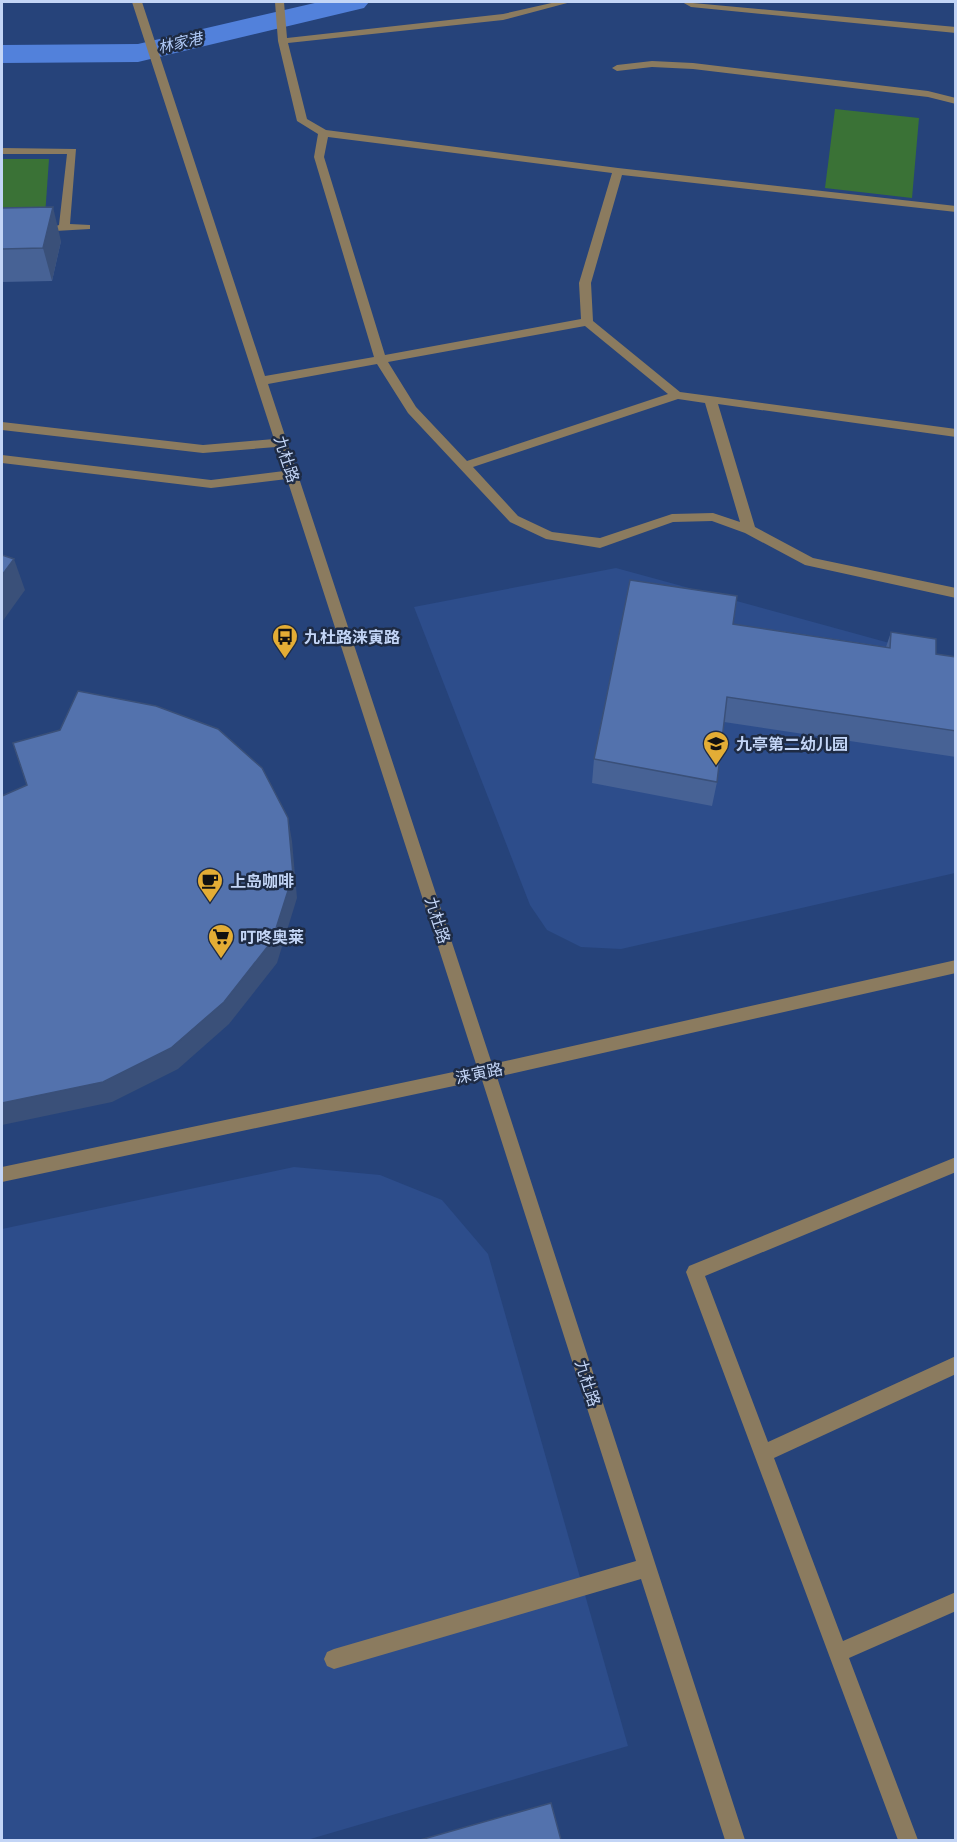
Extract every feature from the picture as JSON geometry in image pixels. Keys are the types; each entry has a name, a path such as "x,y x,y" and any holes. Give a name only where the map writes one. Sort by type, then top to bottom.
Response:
{"street":[{"name":"九杜路","path":"136,2 487,1072 735,1840"},
{"path":"279,2 283,41 302,121 324,133 618,171 956,209"},
{"path":"283,41 502,17 566,2"},
{"path":"687,2 956,30"},
{"path":"617,68 652,64 693,66 928,94 956,101"},
{"path":"324,133 319,157 380,359 412,410 514,519 550,536 600,543 672,518 713,517 749,530 810,562 956,594"},
{"path":"2,151 72,151 64,228"},
{"path":"618,171 585,283 587,322 676,395"},
{"path":"43,228 86,227"},
{"path":"261,381 587,322"},
{"path":"465,466 676,395 956,433"},
{"path":"710,399 749,530"},
{"path":"2,426 203,449 281,442"},
{"path":"2,459 211,484 292,474"},
{"name":"涞寅路","path":"2,1175 487,1072 956,966"},
{"path":"908,1840 695,1272 956,1164"},
{"path":"763,1454 956,1365"},
{"path":"334,1659 648,1567"},
{"path":"838,1653 956,1601"}],"shaded area":[{"name":"九亭第二幼儿园","path":"616,568 955,661 955,873 621,949 581,947 547,930 530,905 414,607"},
{"path":"294,1167 380,1175 442,1200 488,1254 628,1746 307,1840 2,1840 2,1229"}],"green space":[{"path":"835,109 919,118 912,198 825,188"},
{"path":"2,159 49,159 45,216 2,217"}],"building":[{"path":"53,207 43,248 2,249 2,208"},
{"path":"2,555 14,559 2,575"},
{"path":"630,580 737,596 733,624 890,648 891,632 936,639 936,654 956,657 956,731 727,697 717,782 594,759"},
{"path":"78,691 156,706 218,729 262,768 288,818 293,875 272,941 224,1002 171,1048 103,1082 2,1103 2,796 27,785 13,743 60,730"},
{"path":"551,1803 561,1840 420,1840"}],"waterway":[{"name":"林家港","path":"2,54 138,53 354,2"}],"place":[{"name":"九杜路涞寅路","path":"285,660"},
{"name":"九亭第二幼儿园","path":"716,767"},
{"name":"上岛咖啡","path":"210,904"},
{"name":"叮咚奥莱","path":"221,960"}]}
